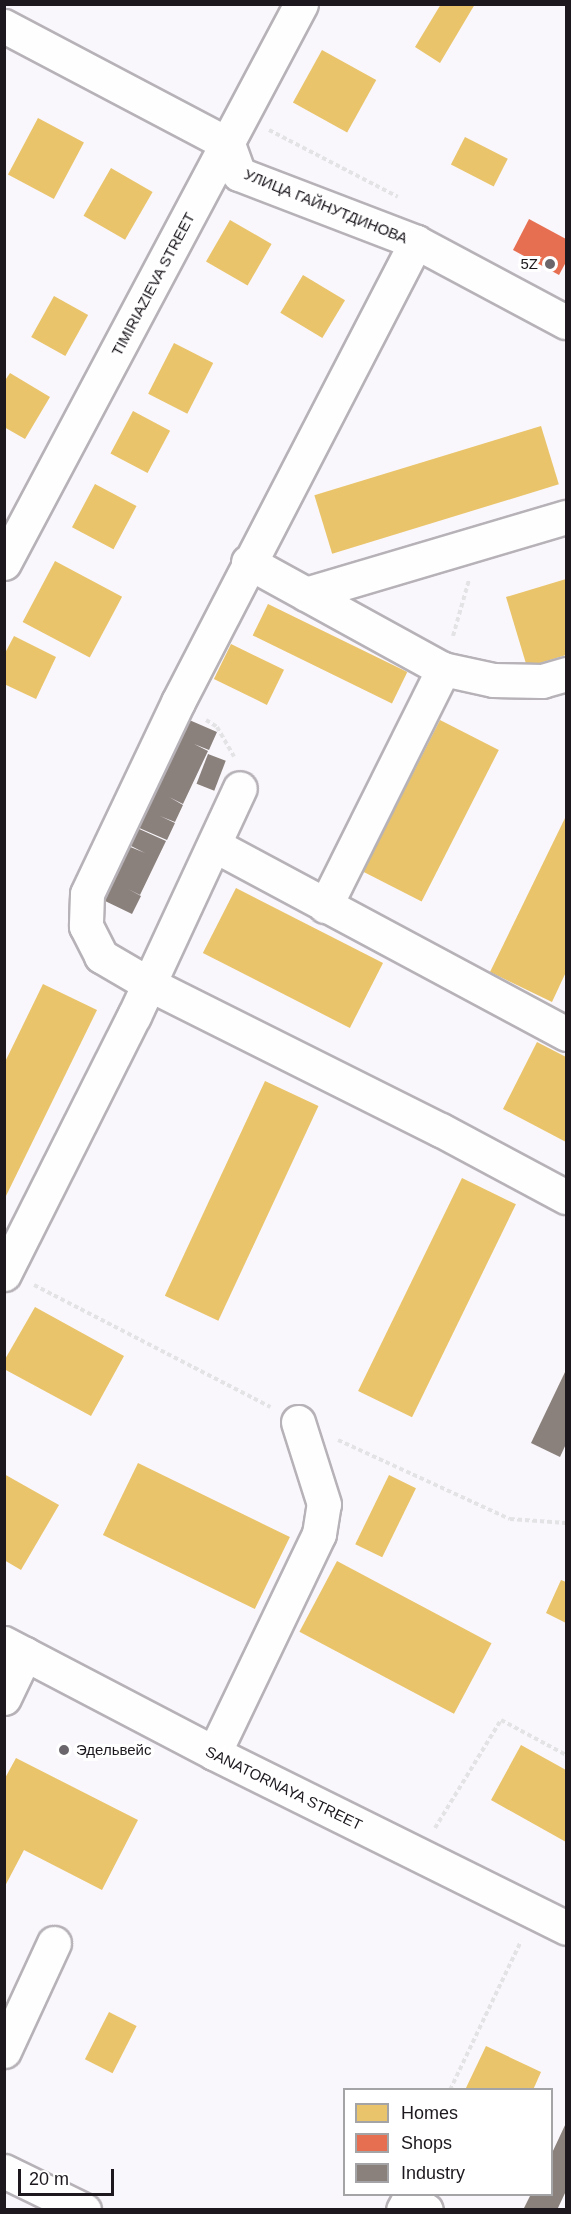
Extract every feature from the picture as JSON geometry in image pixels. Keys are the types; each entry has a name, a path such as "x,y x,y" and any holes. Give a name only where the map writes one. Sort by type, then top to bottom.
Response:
{"street":[{"name":"TIMIRIAZIEVA STREET","path":"4,563 301,4"},
{"path":"4,26 235,130"},
{"name":"УЛИЦА ГАЙНУТДИНОВА","path":"235,130 239,174 416,242 567,322"},
{"path":"416,242 248,562 178,702 87,894 86,926 101,956 149,984 441,1130 567,1197"},
{"path":"306,594 567,517"},
{"path":"248,562 443,669 493,680 542,681 567,674"},
{"path":"326,906 443,669"},
{"path":"5,1273 149,984 240,788"},
{"path":"214,845 567,1034"},
{"path":"214,1753 319,1534 324,1504 298,1422"},
{"path":"4,1698 15,1648"},
{"name":"SANATORNAYA STREET","path":"15,1648 214,1753 567,1928"},
{"path":"4,2051 54,1943"},
{"path":"4,2171 84,2210"},
{"path":"404,2210 408,2200 426,2210"}],"path":[{"path":"235,130 399,198"},
{"path":"443,669 480,542"},
{"path":"178,702 217,727 241,768 240,788"},
{"path":"5,1273 298,1422 510,1519 567,1523"},
{"path":"419,1855 501,1720 567,1755"},
{"path":"451,2088 534,1912"}],"building: Homes":[{"path":"441,4 475,4 440,63 415,47"},
{"path":"322,50 376,80 347,133 293,102"},
{"path":"38,118 84,142 54,199 8,175"},
{"path":"465,137 508,159 494,186 451,165"},
{"path":"111,168 153,192 125,240 84,216"},
{"path":"230,220 272,244 248,286 206,262"},
{"path":"303,275 345,300 322,338 280,313"},
{"path":"54,296 88,315 65,356 31,337"},
{"path":"174,343 213,363 187,414 148,394"},
{"path":"10,373 50,397 25,439 4,427 4,382"},
{"path":"133,411 170,431 148,473 110,453"},
{"path":"541,426 559,484 332,554 314,495"},
{"path":"95,484 136,506 113,549 72,527"},
{"path":"55,561 122,597 90,658 23,622"},
{"path":"566,579 566,655 527,667 506,597"},
{"path":"268,604 407,672 392,703 253,635"},
{"path":"14,636 56,657 36,699 4,684 4,655"},
{"path":"231,644 284,670 267,705 214,679"},
{"path":"440,720 499,750 422,901 363,871"},
{"path":"566,816 566,972 552,1002 490,972"},
{"path":"236,888 383,963 350,1028 203,953"},
{"path":"43,984 97,1010 4,1200 4,1064"},
{"path":"537,1042 566,1057 566,1142 503,1109"},
{"path":"265,1081 318,1106 218,1321 165,1296"},
{"path":"462,1178 516,1204 412,1417 358,1391"},
{"path":"35,1307 124,1356 91,1416 4,1369 4,1361"},
{"path":"138,1463 290,1537 255,1609 103,1535"},
{"path":"4,1474 59,1505 21,1570 4,1560"},
{"path":"389,1475 416,1488 382,1557 355,1544"},
{"path":"337,1561 492,1643 454,1714 299,1632"},
{"path":"561,1580 566,1582 566,1623 546,1613"},
{"path":"521,1745 566,1770 566,1842 491,1800"},
{"path":"16,1758 138,1820 102,1890 24,1850 4,1888 4,1780"},
{"path":"109,2012 137,2026 113,2073 85,2059"},
{"path":"486,2046 541,2072 534,2088 466,2088"}],"building: Shops":[{"path":"529,219 566,239 566,262 559,275 513,250"}],"building: Industry":[{"path":"187,719 217,732 209,750 194,744 208,751 183,804 169,797 183,805 175,822 160,816 175,823 167,840 137,827"},
{"path":"208,754 226,761 214,791 197,784"},
{"path":"137,828 166,841 140,895 128,889 141,896 132,914 103,900 128,846 145,853 129,845"},
{"path":"566,1370 566,1444 560,1457 531,1443"},
{"path":"566,2123 566,2191 557,2210 523,2210 530,2196 553,2196 553,2151"}],"place":[{"name":"5Z","path":"550,264"},
{"name":"Эдельвейс","path":"64,1750"}]}
